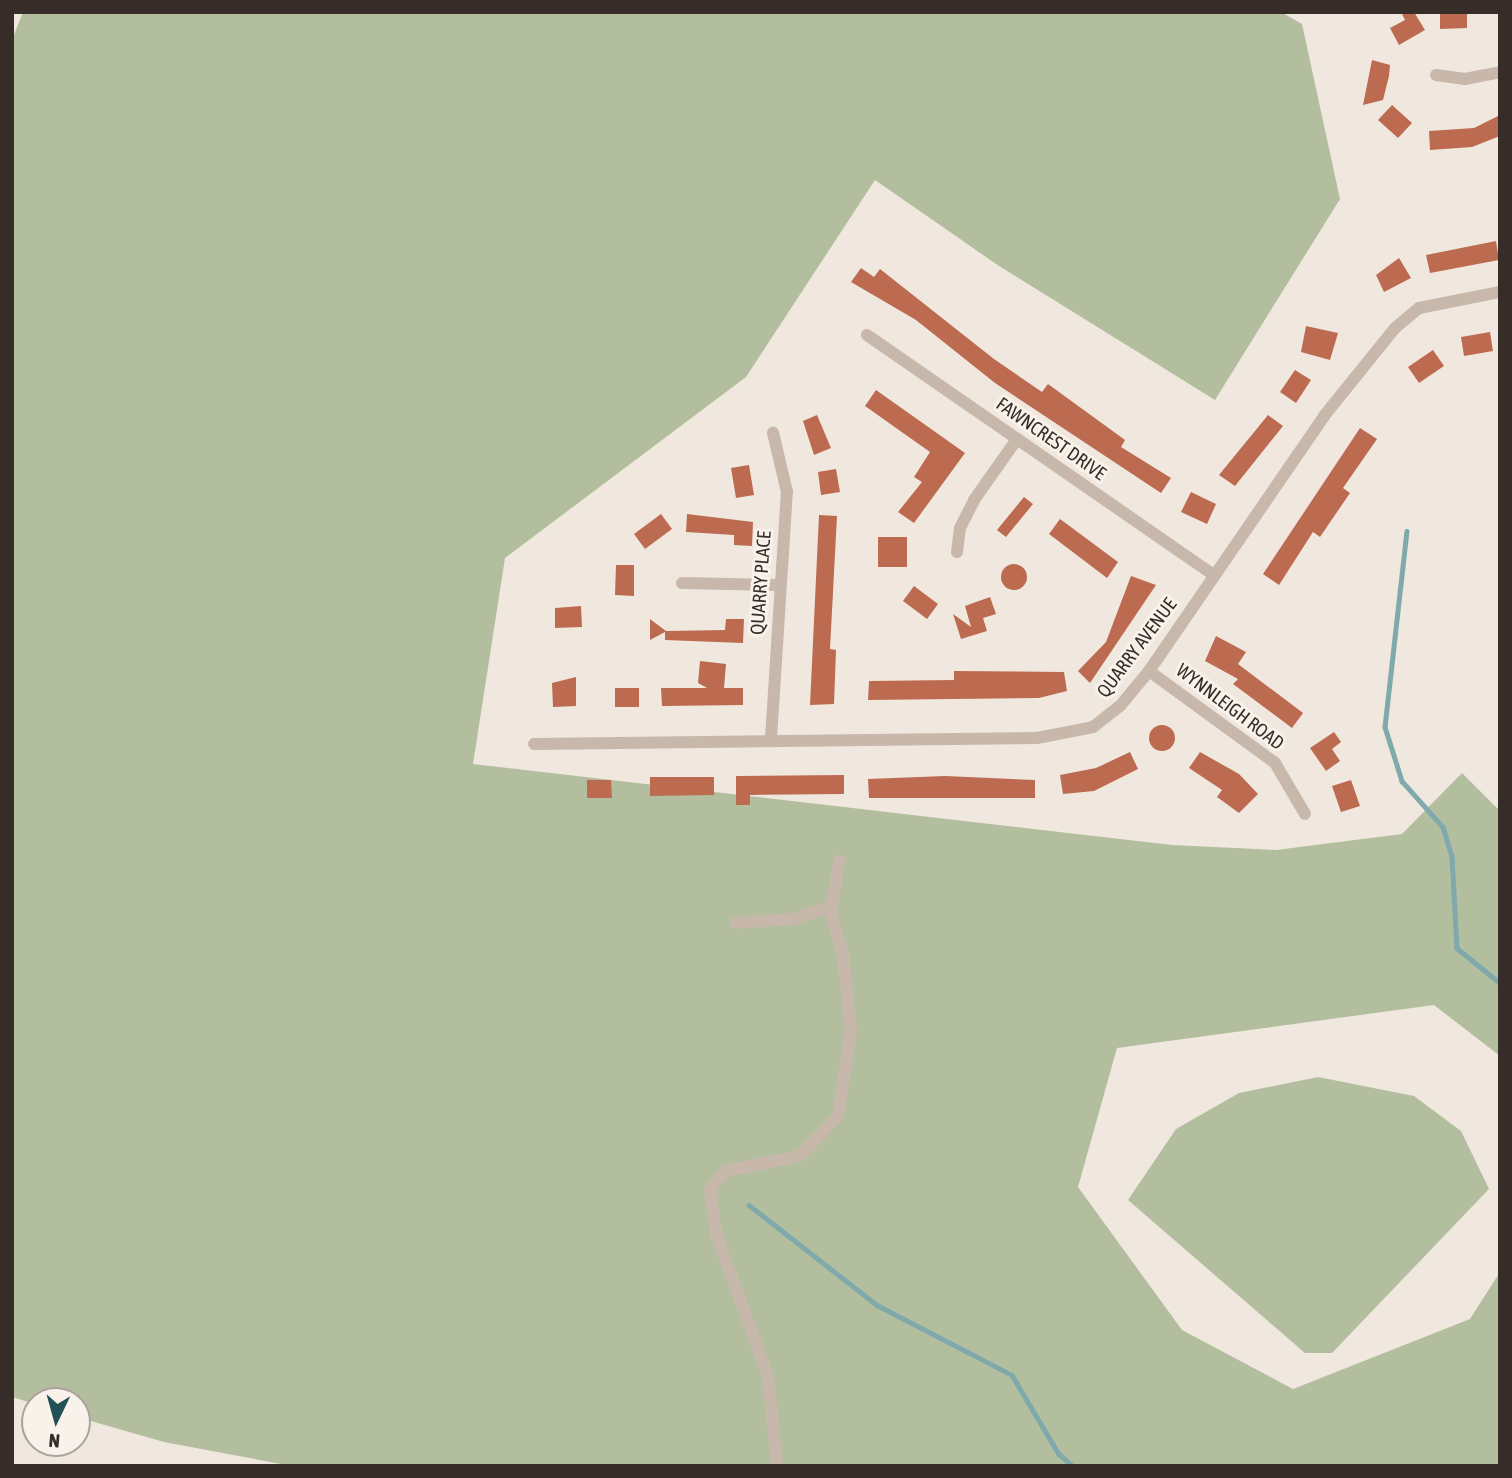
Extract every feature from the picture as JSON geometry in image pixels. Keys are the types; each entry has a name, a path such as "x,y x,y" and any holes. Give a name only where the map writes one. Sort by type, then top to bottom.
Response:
{"street":[{"path":"1436,75 1465,79 1500,72"},
{"name":"QUARRY AVENUE","path":"534,744 771,738 1052,737 1102,721 1149,671 1324,416 1410,314 1500,292"},
{"name":"FAWNCREST DRIVE","path":"867,335 1213,575"},
{"name":"QUARRY PLACE","path":"771,738 778,586 787,480 773,433"},
{"path":"957,552 960,528 974,500 1017,439"},
{"path":"682,583 778,586"},
{"name":"WYNNLEIGH ROAD","path":"1149,671 1275,763 1305,814"},
{"path":"777,1466 768,1376 713,1223 710,1190 725,1171 800,1156 838,1116 850,1031 832,906 839,861"},
{"path":"736,923 793,919 832,906"}],"green space":[{"path":"23,12 1281,12 1302,24 1340,199 1215,400 999,266 875,180 746,377 505,558 473,764 1172,845 1276,850 1402,834 1462,773 1500,811 1500,1056 1434,1005 1117,1048 1078,1187 1182,1330 1293,1389 1470,1319 1500,1272 1500,1466 292,1466 164,1442 91,1421 91,1387 21,1387 21,1400 12,1397 12,40"},
{"path":"1318,1077 1414,1096 1461,1131 1489,1189 1332,1353 1305,1353 1128,1200 1176,1129 1239,1093"}],"building":[{"path":"1401,12 1414,12 1425,30 1399,45 1390,28 1405,20"},
{"path":"1440,12 1467,12 1467,28 1440,29"},
{"path":"1372,60 1390,65 1389,76 1383,100 1363,105"},
{"path":"1392,105 1412,123 1398,138 1378,120"},
{"path":"1500,115 1500,136 1472,147 1430,150 1429,131 1474,128"},
{"path":"1496,241 1499,260 1430,273 1426,255"},
{"path":"1399,258 1411,278 1384,292 1376,275"},
{"path":"861,268 874,277 880,269 994,359 1042,392 1048,384 1125,440 1121,447 1171,478 1161,493 995,383 916,320 851,282"},
{"path":"1306,326 1338,333 1330,360 1301,352"},
{"path":"1490,332 1493,351 1464,356 1461,337"},
{"path":"1433,350 1444,366 1419,383 1408,367"},
{"path":"1295,370 1311,380 1296,403 1280,392"},
{"path":"876,390 965,453 914,523 898,512 922,482 914,477 930,452 865,406"},
{"path":"817,415 831,448 814,455 803,421"},
{"path":"1268,415 1283,426 1235,486 1219,475"},
{"path":"1360,428 1377,439 1343,488 1350,493 1320,537 1313,532 1279,585 1263,574"},
{"path":"749,465 754,495 736,498 731,468"},
{"path":"836,469 840,492 821,495 818,472"},
{"path":"1191,492 1216,504 1207,524 1181,512"},
{"path":"1024,497 1033,504 1006,537 997,530"},
{"path":"661,514 672,529 645,549 634,534"},
{"path":"687,514 753,522 752,546 734,545 734,535 686,532"},
{"path":"819,515 837,516 830,649 836,650 834,704 810,705"},
{"path":"1060,519 1118,562 1107,578 1049,534"},
{"path":"878,537 907,537 907,567 878,567"},
{"path":"1014,564 1023,568 1027,577 1023,586 1014,590 1005,586 1001,577 1005,568"},
{"path":"616,565 634,565 634,596 615,595"},
{"path":"1131,576 1156,585 1090,683 1078,671 1106,642"},
{"path":"914,586 938,604 927,619 903,601"},
{"path":"990,597 996,614 983,618 987,631 961,639 953,614 971,627 965,606"},
{"path":"581,606 582,627 555,628 555,608"},
{"path":"650,619 666,631 725,630 726,619 744,619 743,643 665,640 665,632 650,640"},
{"path":"1216,636 1246,652 1238,664 1303,713 1292,728 1233,684 1238,679 1205,661"},
{"path":"700,661 726,664 724,688 743,688 743,705 662,706 661,688 707,688 698,683"},
{"path":"954,671 1064,672 1067,691 1039,698 868,700 869,681 954,680"},
{"path":"576,677 576,706 553,707 552,683"},
{"path":"615,688 639,688 639,707 615,707"},
{"path":"1162,725 1171,729 1175,738 1171,747 1162,751 1153,747 1149,738 1153,729"},
{"path":"1334,732 1341,742 1332,749 1340,761 1326,771 1310,748"},
{"path":"1130,752 1138,769 1094,791 1063,794 1060,775 1096,768"},
{"path":"1200,752 1239,774 1258,794 1239,813 1217,797 1222,790 1189,768"},
{"path":"844,775 844,794 750,795 750,805 736,805 736,776"},
{"path":"945,776 1035,780 1035,798 869,798 868,779"},
{"path":"650,777 714,777 714,795 650,796"},
{"path":"587,780 611,780 612,798 587,798"},
{"path":"1351,780 1360,806 1341,812 1332,786"}],"waterway":[{"path":"1407,531 1385,727 1402,781 1443,827 1452,856 1457,948 1500,983"},
{"path":"749,1205 877,1305 1012,1375 1059,1454 1073,1466"}]}
